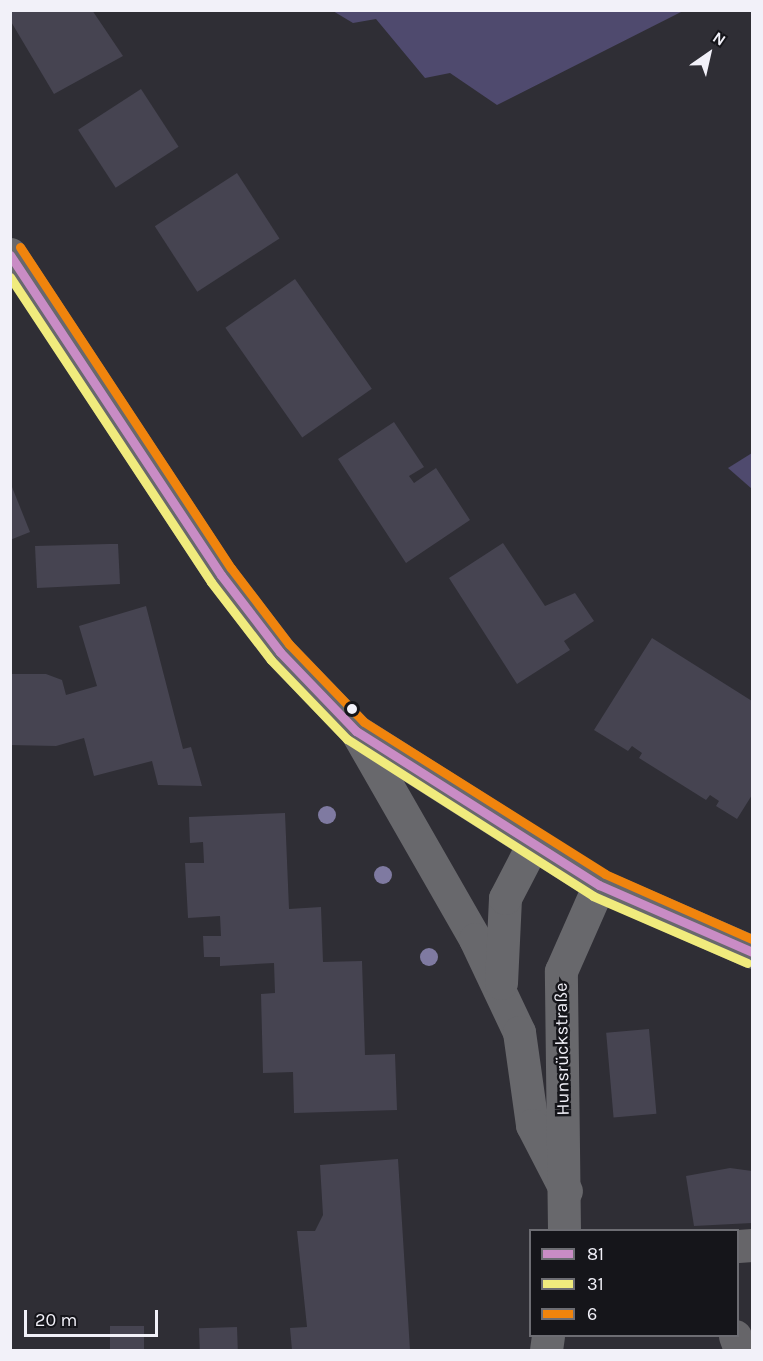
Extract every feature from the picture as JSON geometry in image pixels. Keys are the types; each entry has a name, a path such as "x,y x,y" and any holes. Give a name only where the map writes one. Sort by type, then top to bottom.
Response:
{"main road":[{"path":"10,254 220,575 280,652 356,731 599,885 753,952"},
{"path":"356,731 501,994"},
{"name":"Hunsrückstraße","path":"533,844 505,898 501,994 519,1032 532,1125 545,1159 566,1191"},
{"name":"Hunsrückstraße","path":"564,1229 566,1191 561,971 599,885"}],"shaded area":[{"path":"333,11 683,11 497,105 450,73 425,78 376,19 353,23"},
{"path":"752,453 752,489 728,468"}],"building":[{"path":"10,10 92,10 123,56 54,94 10,20"},
{"path":"141,89 179,147 116,188 78,130"},
{"path":"237,173 279,238 197,292 155,226"},
{"path":"295,279 372,389 302,438 225,328"},
{"path":"394,422 424,467 409,476 414,483 436,468 470,520 406,563 338,459"},
{"path":"10,482 30,532 10,540"},
{"path":"503,543 545,606 575,593 594,621 564,641 570,650 517,684 449,578"},
{"path":"118,544 120,584 37,588 35,546"},
{"path":"146,606 183,749 191,747 202,786 158,785 152,761 94,776 84,738 56,746 10,745 10,674 46,674 62,680 66,695 97,686 79,626"},
{"path":"652,638 752,701 752,795 737,819 716,806 719,801 710,795 706,800 639,758 642,753 632,746 628,751 594,730"},
{"path":"285,813 289,909 321,907 323,962 362,961 365,1055 395,1054 397,1110 294,1113 293,1072 263,1073 261,994 275,993 274,963 220,966 220,957 204,957 203,936 221,936 220,916 188,918 185,863 204,863 203,842 190,843 189,817"},
{"path":"649,1029 656,1114 614,1117 606,1033"},
{"path":"398,1159 410,1350 292,1350 290,1328 307,1327 297,1231 315,1231 323,1215 320,1165"},
{"path":"730,1168 752,1171 752,1223 694,1226 686,1176"},
{"path":"110,1326 144,1326 144,1350 110,1350"},
{"path":"237,1327 238,1350 200,1350 199,1328"}],"transit line":[{"name":"6","path":"20,247 231,568 289,644 364,722 605,874 752,939"},
{"name":"81","path":"10,255 221,575 280,652 356,731 599,885 752,952"},
{"name":"31","path":"10,277 211,582 271,660 347,739 593,896 747,963"}]}
